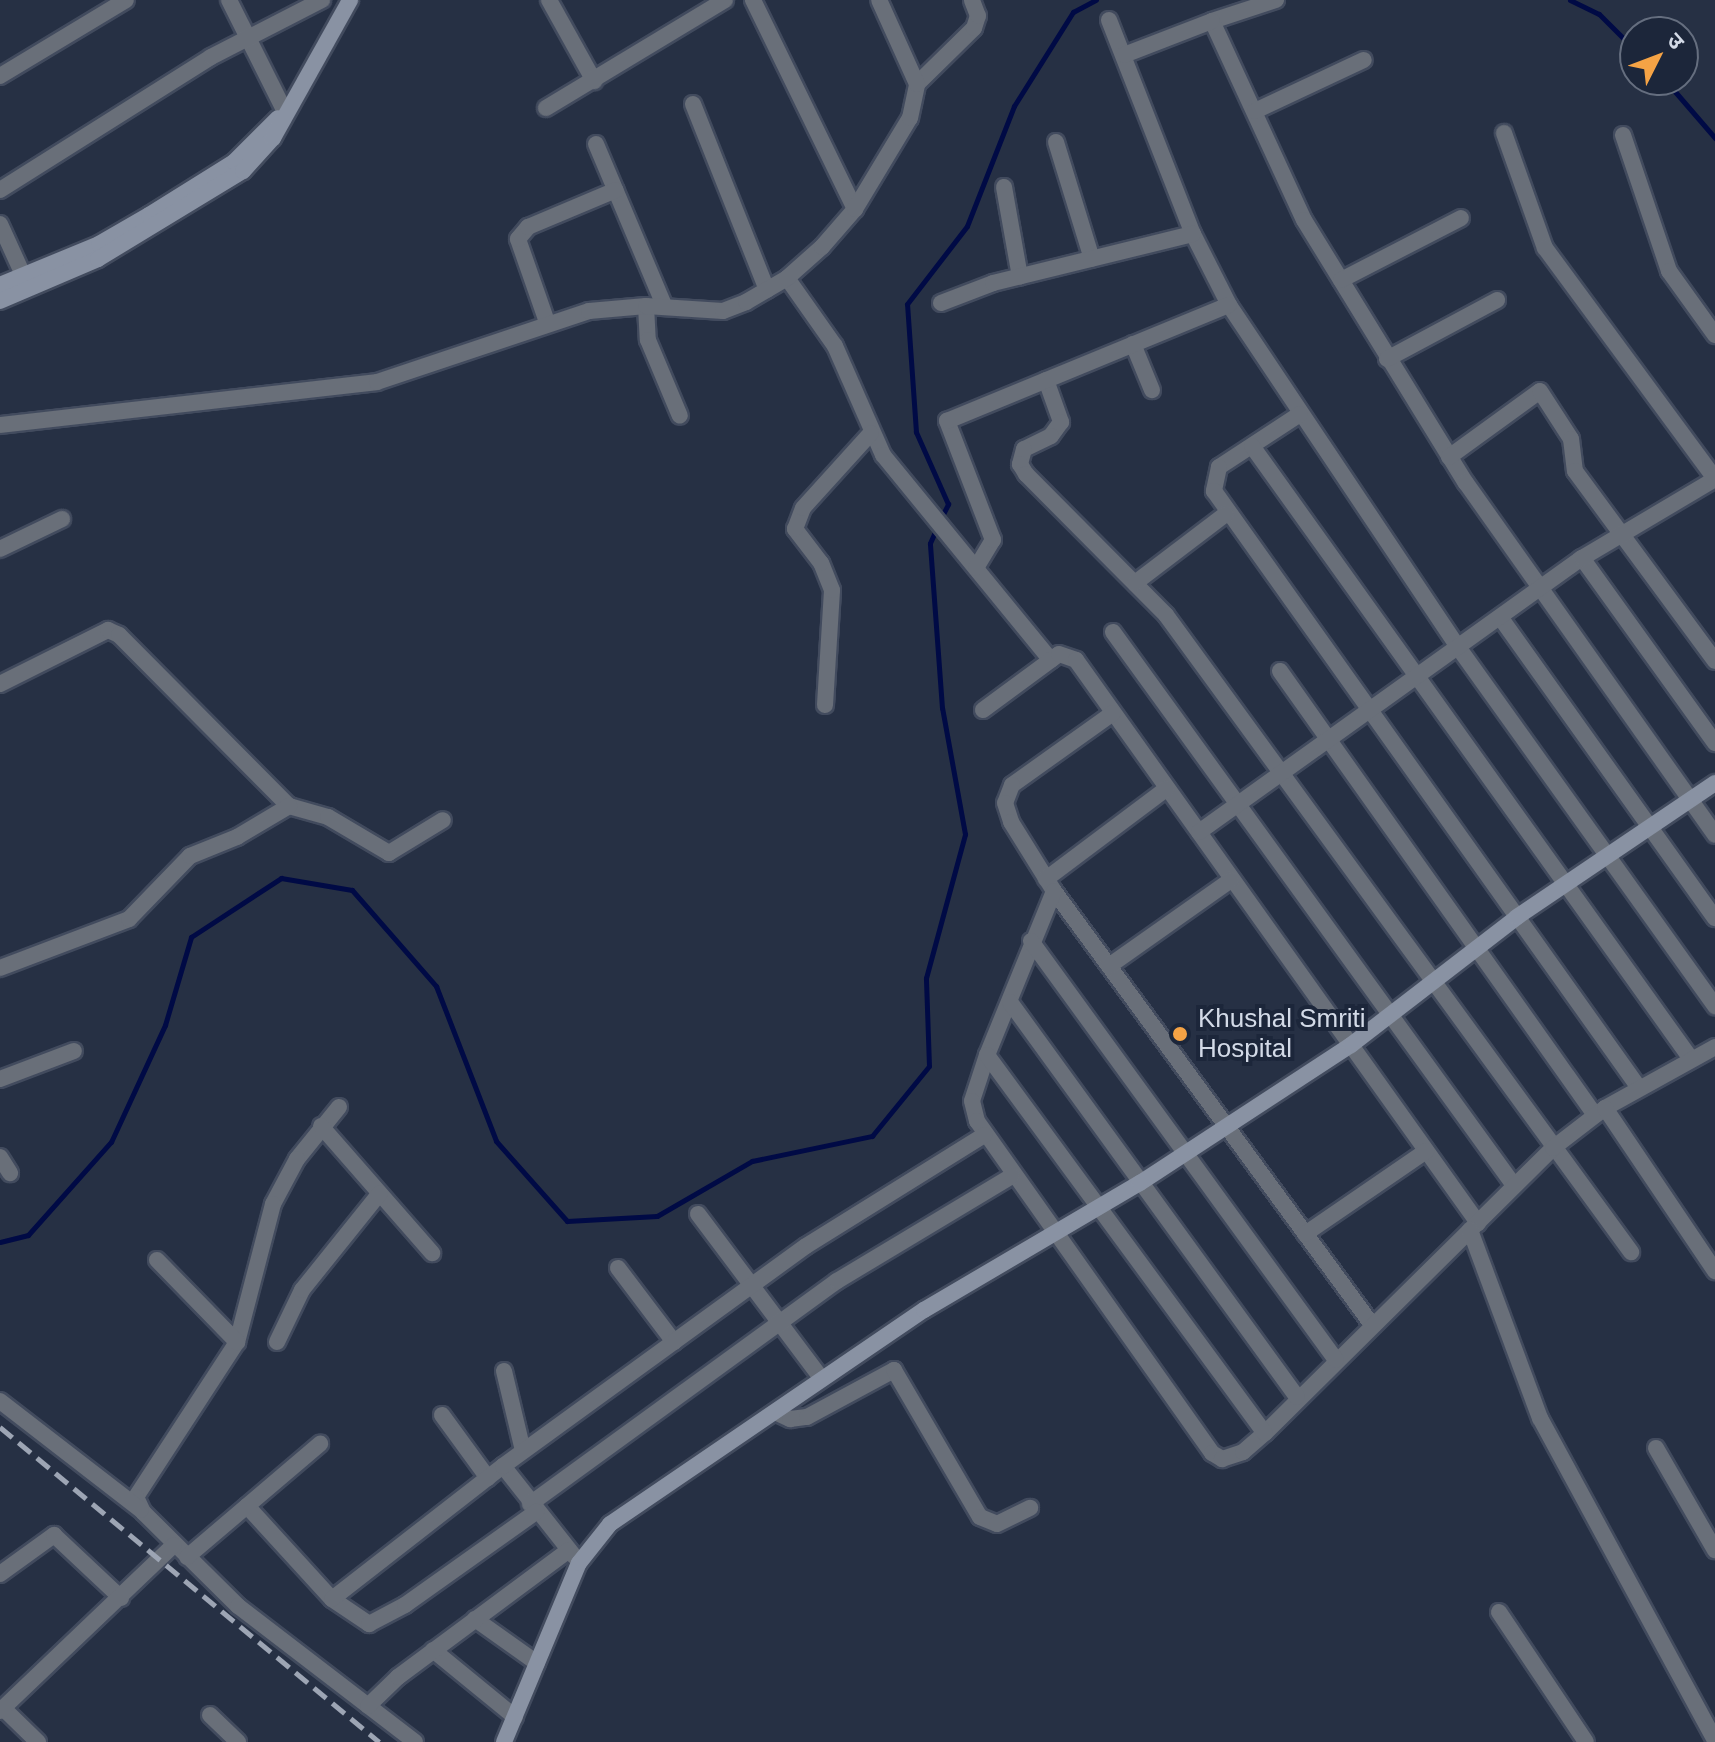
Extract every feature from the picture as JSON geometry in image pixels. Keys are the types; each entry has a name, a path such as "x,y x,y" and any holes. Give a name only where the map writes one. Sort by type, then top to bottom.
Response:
{"street":[{"path":"0,76 126,0"},
{"path":"229,0 285,112"},
{"path":"0,301 28,284 98,259 243,171 273,138 350,0"},
{"path":"549,0 594,81"},
{"path":"546,108 725,0"},
{"path":"753,0 855,209"},
{"path":"879,0 917,84"},
{"path":"0,425 409,376 547,322 589,311 646,306 723,311 787,278 855,209 910,118 917,84 974,28 978,16 972,0"},
{"path":"1124,55 1276,0"},
{"path":"0,190 314,1"},
{"path":"1109,20 1193,234 1229,305 1458,647 1715,1006"},
{"path":"1212,21 1304,220 1387,359 1449,457 1715,835"},
{"path":"1255,111 1364,60"},
{"path":"693,104 767,290"},
{"path":"1199,832 1368,708 1582,558 1715,479 1545,248 1504,133"},
{"path":"1623,135 1669,271 1715,335"},
{"path":"1056,142 1092,259"},
{"path":"596,144 665,307"},
{"path":"1004,187 1020,277"},
{"path":"547,322 518,249 521,232 616,190"},
{"path":"1341,280 1461,218"},
{"path":"0,224 28,284"},
{"path":"941,303 1020,277 1193,234"},
{"path":"787,278 835,346 883,455 1051,660"},
{"path":"0,285 28,284"},
{"path":"1387,359 1497,300"},
{"path":"976,568 993,540 947,421 1229,305"},
{"path":"646,306 648,340 680,416"},
{"path":"1133,344 1152,390"},
{"path":"1046,380 1061,422 1051,436 1024,449 1020,464 1166,615 1631,1252"},
{"path":"1449,457 1540,391 1571,439 1575,471 1715,661"},
{"path":"1300,414 1219,467 1214,478 1226,514 1639,1088"},
{"path":"825,705 832,590 821,563 795,529 803,508 871,433"},
{"path":"1252,446 1419,674 1564,884 1691,1059"},
{"path":"1135,583 1226,514"},
{"path":"0,549 62,519"},
{"path":"1582,558 1715,743"},
{"path":"1500,617 1715,918"},
{"path":"0,684 100,632 119,635 289,806 328,817 389,853 443,820"},
{"path":"1113,632 1513,1184"},
{"path":"983,710 1051,660 1071,655 1351,1045 1426,1151 1474,1226 1540,1418 1715,1740"},
{"path":"1280,671 1475,947 1715,1271"},
{"path":"1113,713 1006,793 1011,822 1050,885 1373,1326"},
{"path":"368,1706 433,1650 475,1619 574,1556 610,1524 822,1379 1052,1233 1140,1183 1351,1045 1475,947 1715,783"},
{"path":"1167,788 1050,885 972,1101 984,1135 1212,1453 1231,1457 1265,1433 1297,1397 1553,1148 1600,1112 1715,1047"},
{"path":"0,968 129,919 190,856 237,837 289,806"},
{"path":"1109,966 1231,880"},
{"path":"1031,941 1336,1360"},
{"path":"1010,1002 1297,1397"},
{"path":"0,1079 74,1051"},
{"path":"987,1055 1096,1208 1265,1433"},
{"path":"143,1512 136,1497 140,1489 237,1342 273,1204 321,1126 339,1107"},
{"path":"321,1126 432,1253"},
{"path":"332,1599 523,1451 752,1285 984,1135"},
{"path":"1305,1234 1426,1151"},
{"path":"0,1157 10,1173"},
{"path":"247,1506 332,1599 359,1622 381,1621 779,1321 887,1247 1012,1176"},
{"path":"277,1342 309,1281 380,1193"},
{"path":"698,1214 822,1379"},
{"path":"157,1260 237,1342"},
{"path":"618,1268 674,1342"},
{"path":"775,1412 790,1419 807,1417 894,1370 980,1517 997,1524 1030,1508"},
{"path":"504,1371 523,1451"},
{"path":"0,1401 143,1512 238,1606 415,1742"},
{"path":"442,1415 488,1478"},
{"path":"187,1557 320,1444"},
{"path":"1656,1448 1715,1550"},
{"path":"503,1466 533,1508 574,1556"},
{"path":"0,1574 54,1535 121,1598"},
{"path":"38,1742 2,1710 174,1545"},
{"path":"504,1742 537,1663 574,1556"},
{"path":"1499,1612 1586,1742"},
{"path":"475,1619 537,1663"},
{"path":"433,1650 515,1717"},
{"path":"210,1715 238,1742"}],"waterway":[{"path":"941,518 948,504 916,432 907,304 967,226 1014,106 1073,12 1096,0"},
{"path":"1570,0 1599,14 1619,34"},
{"path":"1679,96 1715,138"},
{"path":"0,1242 28,1235 111,1142 165,1025 191,937 281,878 352,890 436,986 496,1141 567,1221 657,1216 752,1161 872,1136 929,1066 926,978 965,834 942,708 930,543 937,527"}],"railway":[{"path":"0,1427 379,1742"}],"place":[{"name":"Khushal Smriti Hospital","path":"1180,1034"}]}
